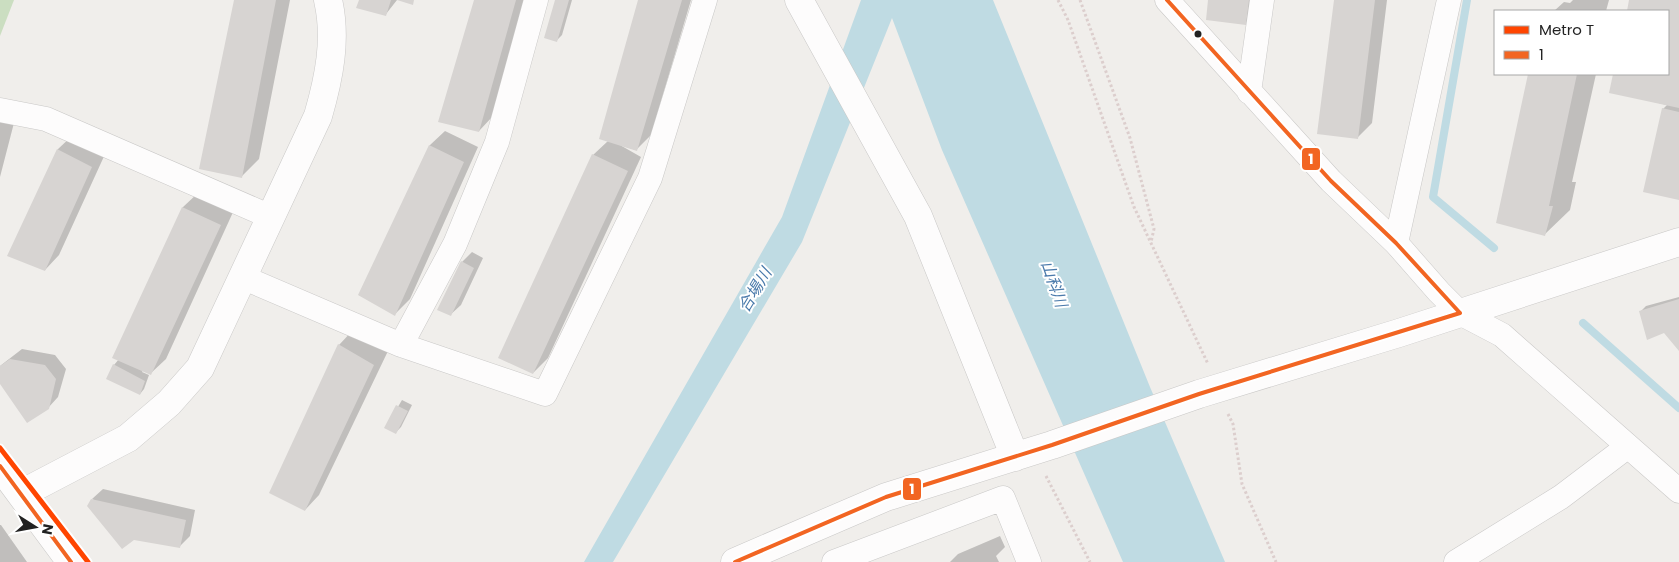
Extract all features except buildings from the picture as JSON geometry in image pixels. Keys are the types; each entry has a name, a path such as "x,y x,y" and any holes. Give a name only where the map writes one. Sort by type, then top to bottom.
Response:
{"street":[{"path":"21,494 128,438 169,403 200,368 318,116 326,89 333,25 328,0"},
{"path":"401,345 454,244 496,142 536,0"},
{"path":"242,277 401,345 544,394 650,178 704,0"},
{"path":"1167,0 1331,181 1396,243 1460,313 1502,335 1679,491"},
{"path":"1249,92 1262,0"},
{"path":"1396,243 1449,0"},
{"path":"803,6 918,216 1033,451"},
{"path":"0,110 46,119 271,217"},
{"path":"735,562 886,497 1679,242"},
{"path":"1456,562 1561,497 1627,447"},
{"path":"0,466 70,562"},
{"path":"834,562 1003,498 1029,562"}],"path":[{"path":"1058,0 1068,20 1134,207 1205,355 1209,392 1233,424 1242,484 1276,562"},
{"path":"1080,0 1130,138 1154,229 1151,243"},
{"path":"1033,451 1090,562"}],"green space":[{"path":"0,0 14,0 0,36"}],"water":[{"path":"861,0 993,0 1150,387 1225,562 1123,562 942,150 892,18 802,242 613,562 584,562 782,217"}],"waterway":[{"path":"1467,0 1433,197 1494,248"},
{"path":"1583,323 1679,408"}],"metro line":[{"name":"T","path":"0,448 88,562"}],"transit line":[{"name":"1","path":"1167,0 1331,181 1396,243 1460,313"},
{"name":"1","path":"735,562 886,497 1052,445 1199,394 1460,313"},
{"name":"1","path":"0,466 71,562"}],"water label":[{"name":"山科川","path":"1054,284"},
{"name":"合場川","path":"755,290"}]}
